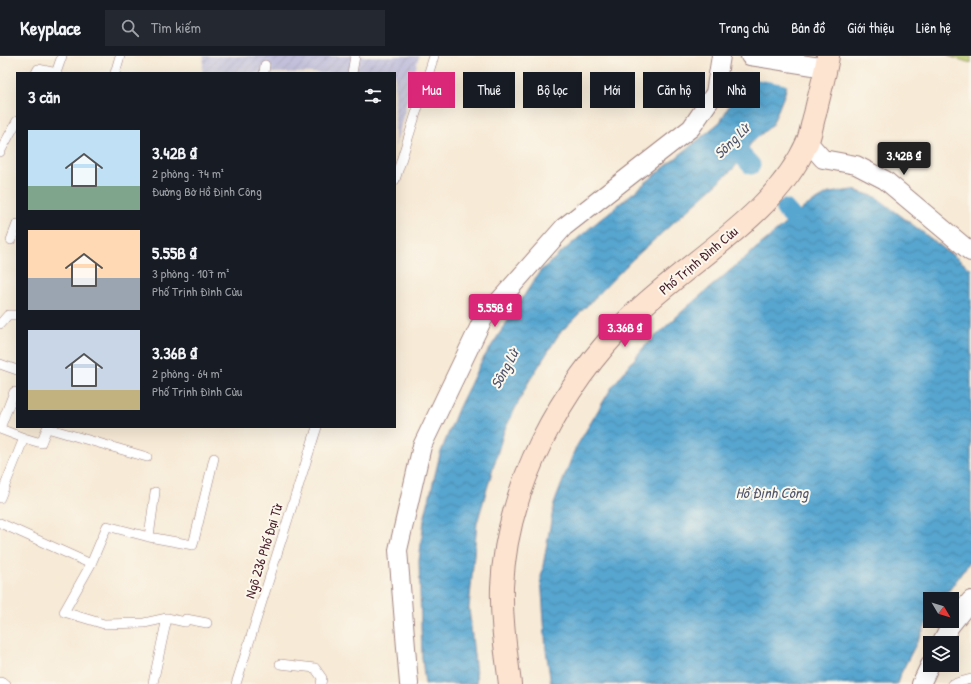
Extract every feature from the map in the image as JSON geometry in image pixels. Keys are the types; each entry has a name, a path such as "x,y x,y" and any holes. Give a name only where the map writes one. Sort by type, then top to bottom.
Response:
{"main road":[{"name":"Phố Trịnh Đình Cửu","path":"510,684 502,615 502,586 505,561 513,520 527,473 546,432 571,389 600,350 632,316 752,216 780,186 808,142 822,63"}],"street":[{"path":"409,684 398,550 422,446 483,319 564,227 691,128 715,93 721,56"},
{"path":"750,56 822,63"},
{"path":"808,142 823,159 856,165 885,180 971,252"},
{"path":"945,636 950,626 971,600"},
{"path":"921,684 927,672"}],"lane":[{"path":"56,72 62,56"},
{"path":"115,72 120,56"},
{"path":"352,72 355,56"},
{"path":"396,177 434,56"},
{"path":"36,72 38,69 52,72"},
{"path":"0,151 16,125"},
{"path":"11,240 16,227"},
{"path":"0,324 8,316 16,315"},
{"path":"0,364 16,370"},
{"path":"14,392 0,428 41,443 47,428 147,458"},
{"name":"Ngõ 236 Phố Đại Từ","path":"236,684 317,428"},
{"path":"0,498 24,438"},
{"path":"207,622 186,619 185,622 167,618 144,623 104,624 64,612 91,564 107,526 149,537 193,544 214,458"},
{"path":"149,537 155,492"},
{"path":"0,523 91,564"},
{"path":"153,683 167,618"},
{"path":"280,664 315,668 322,678 321,684"},
{"path":"952,684 971,679"},
{"path":"0,682 6,684"}],"shaded area":[{"path":"204,56 419,56 415,72 408,72 408,98 396,143 396,72 202,72"}],"green space":[{"path":"948,56 971,56 971,63"}],"water":[{"name":"Sông Lừ","path":"738,56 793,56 785,93 772,125 752,142 734,168 633,259 559,334 528,383 504,431 477,523 469,608 477,684 425,684 422,658 419,561 424,520 440,454 458,409 481,362 540,271 591,227 720,122 728,108 760,108 760,72 735,72"},
{"name":"Hồ Định Công","path":"853,190 876,197 971,269 971,560 948,592 923,592 923,628 924,628 900,675 897,684 551,684 546,650 541,577 554,504 575,449 612,387 644,347 686,308 806,206 829,193"}],"pier":[{"path":"736,56 795,56 789,85 760,80 760,72 733,72"}],"waterway":[{"name":"Sông Lừ","path":"731,144 751,165"},
{"path":"785,209 793,218"}]}
